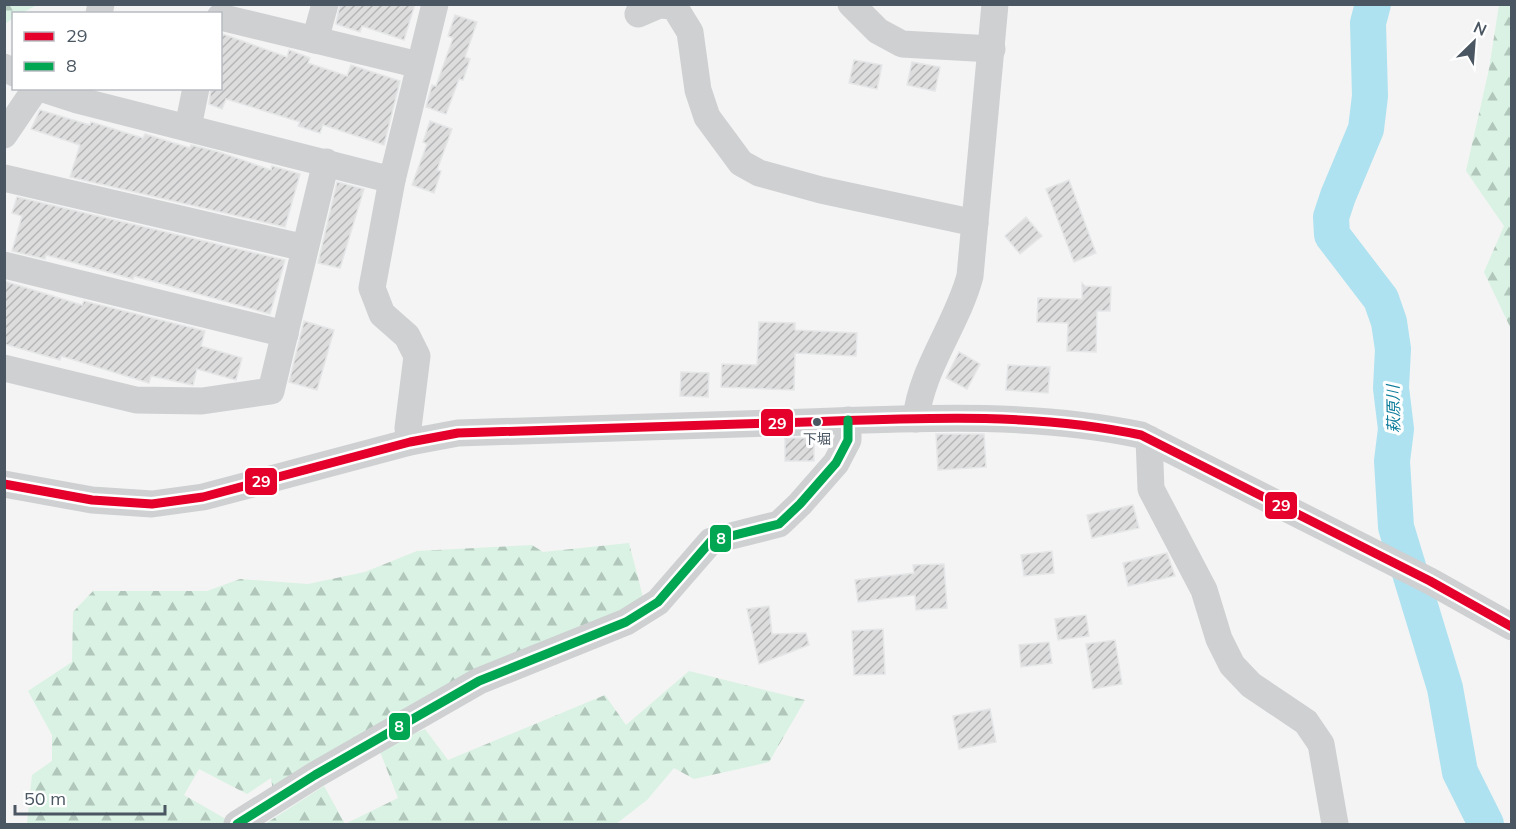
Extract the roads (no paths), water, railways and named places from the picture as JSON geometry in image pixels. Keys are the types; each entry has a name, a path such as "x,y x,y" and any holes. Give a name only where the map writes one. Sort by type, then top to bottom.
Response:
{"street":[{"path":"315,40 325,4"},
{"path":"410,442 408,428 417,356 407,336 382,314 372,288 392,180 435,4"},
{"path":"851,4 878,31 902,44 992,49"},
{"path":"916,419 918,399 963,302 969,276 995,4"},
{"path":"638,14 659,5 675,6 690,32 698,90 707,117 741,163 759,173 821,190 975,223"},
{"path":"222,17 419,66"},
{"path":"4,135 37,90"},
{"path":"52,90 79,94 188,127 392,180"},
{"path":"188,127 196,90"},
{"path":"4,368 136,400 202,401 271,391 326,162"},
{"path":"4,178 305,248"},
{"path":"4,265 285,334"},
{"path":"4,484 92,500 152,504 203,497 410,442 458,433 916,419 1043,421 1089,425 1141,435 1390,562 1430,580 1512,627"},
{"path":"237,825 315,775 479,681 626,622 658,602 711,541 779,524 836,463 848,440 848,420"},
{"path":"1149,439 1151,489 1204,590 1220,639 1232,665 1251,685 1306,722 1321,744 1335,825"}],"waterway":[{"name":"萩原川","path":"1373,4 1368,23 1370,96 1366,129 1331,217 1332,235 1381,299 1389,322 1393,349 1391,388 1396,429 1392,461 1396,527 1445,688 1460,772 1486,824"}],"place":[{"name":"下堀","path":"817,422"}]}
